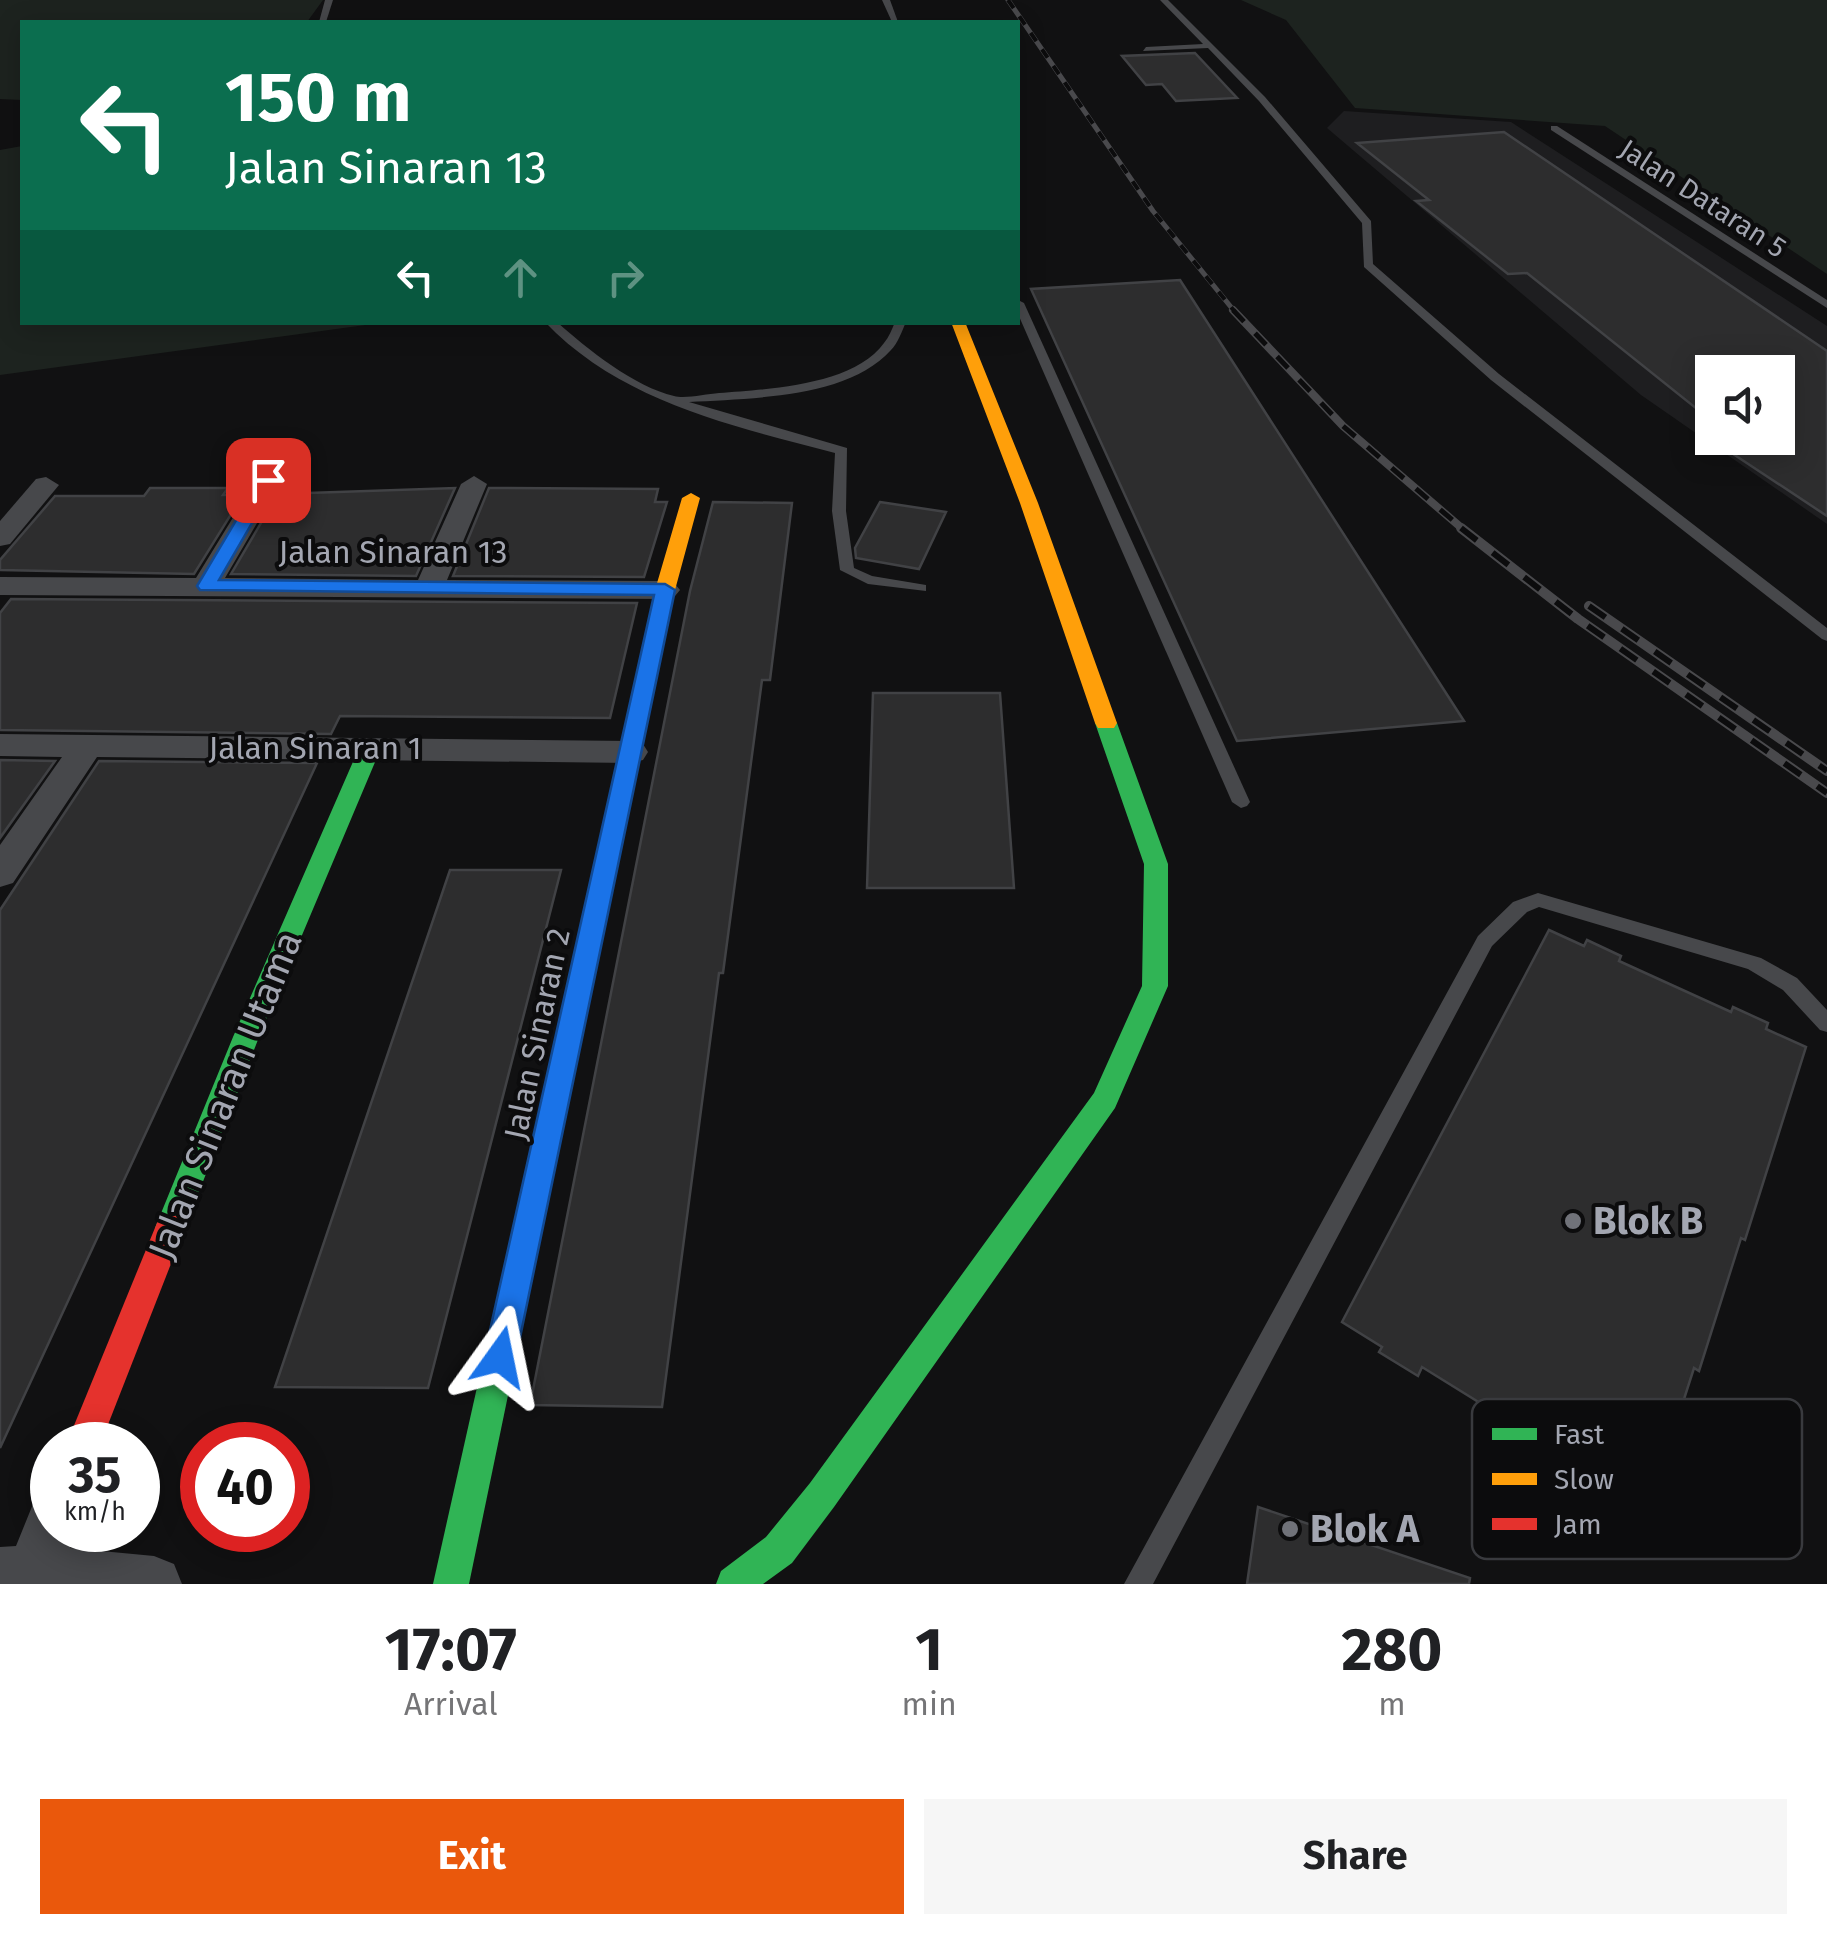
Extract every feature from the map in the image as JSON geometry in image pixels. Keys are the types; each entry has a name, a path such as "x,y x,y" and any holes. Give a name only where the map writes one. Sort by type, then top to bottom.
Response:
{"street":[{"path":"734,1584 779,1550 822,1494 1105,1100 1154,986 1156,864 1029,504 959,325"},
{"path":"206,586 268,480"},
{"path":"430,586 474,484"},
{"path":"0,538 46,485"},
{"name":"Jalan Sinaran 2","path":"452,1584 665,590 691,498"},
{"name":"Jalan Sinaran 13","path":"0,586 665,590"},
{"name":"Jalan Sinaran 1","path":"0,745 631,752"},
{"path":"0,873 87,746"},
{"name":"Jalan Sinaran Utama","path":"93,1422 246,1038 370,748"},
{"path":"16,1574 32,1552"},
{"path":"16,1574 154,1584"}],"lane":[{"path":"1164,0 1262,99 1366,223 1368,265 1494,377 1827,636"},
{"path":"1146,48 1210,46"},
{"name":"Jalan Dataran 5","path":"1554,128 1827,305"},
{"path":"1020,306 1241,802"},
{"path":"553,325 602,367 675,400 761,430 842,452 838,478 840,526 847,570 868,580 921,588"},
{"path":"675,400 837,380 882,354 899,325"},
{"path":"1138,1584 1486,941 1520,907 1538,900 1754,963 1790,984 1827,1024"}],"shaded area":[{"path":"0,0 323,0 308,20 20,20 20,100 0,99"},
{"path":"1241,0 1827,0 1827,274 1605,126 1355,108 1286,20"},
{"path":"1344,111 1511,122 1827,326 1827,524 1728,455 1795,455 1795,355 1695,355 1695,432 1641,395 1327,128"},
{"path":"20,146 20,325 365,325 0,375 0,150"}],"building":[{"path":"1195,53 1237,98 1176,101 1162,84 1146,85 1122,56"},
{"path":"1504,132 1827,351 1827,516 1735,455 1795,455 1795,355 1695,355 1695,407 1527,273 1508,274 1416,201 1429,200 1357,143"},
{"path":"1180,280 1464,721 1237,741 1031,289"},
{"path":"150,488 228,488 223,495 243,495 194,574 0,570 0,560 55,496 144,496"},
{"path":"455,488 416,576 231,574 278,494"},
{"path":"489,488 658,489 655,502 667,502 644,577 453,576"},
{"path":"713,502 792,503 770,680 762,680 723,973 719,973 662,1407 530,1405 690,591"},
{"path":"880,502 946,512 919,569 856,558 855,548"},
{"path":"11,599 637,603 610,718 340,716 331,734 0,730 0,613"},
{"path":"873,693 1000,693 1014,888 867,888"},
{"path":"0,760 55,761 0,838"},
{"path":"99,761 317,763 0,1448 0,910"},
{"path":"450,870 561,870 428,1388 275,1387"},
{"name":"Blok B","path":"1549,930 1584,946 1587,940 1621,956 1619,961 1731,1012 1733,1007 1768,1023 1766,1029 1806,1047 1745,1240 1741,1238 1699,1371 1694,1368 1684,1399 1474,1399 1422,1367 1418,1376 1379,1352 1382,1347 1342,1322"},
{"name":"Blok A","path":"1258,1507 1470,1578 1469,1584 1247,1584"}],"railway":[{"path":"1008,0 1153,211 1235,312"},
{"path":"1233,310 1343,426 1464,530"},
{"path":"1461,528 1578,619 1827,793"},
{"path":"1589,606 1827,771"}],"traffic: fast":[{"path":"734,1584 779,1550 822,1495 1105,1100 1155,986 1156,864 1106,723"},
{"path":"170,1228 246,1037 370,748"},
{"path":"451,1584 603,878"}],"traffic: slow":[{"path":"959,325 1029,503 1106,723"},
{"path":"603,878 665,590 691,498"}],"traffic: jam":[{"path":"92,1422 170,1228"}],"place":[{"name":"Blok B","path":"1573,1221"},
{"name":"Blok A","path":"1290,1529"}],"route":[{"path":"268,480 206,586 665,590 500,1357"}]}
